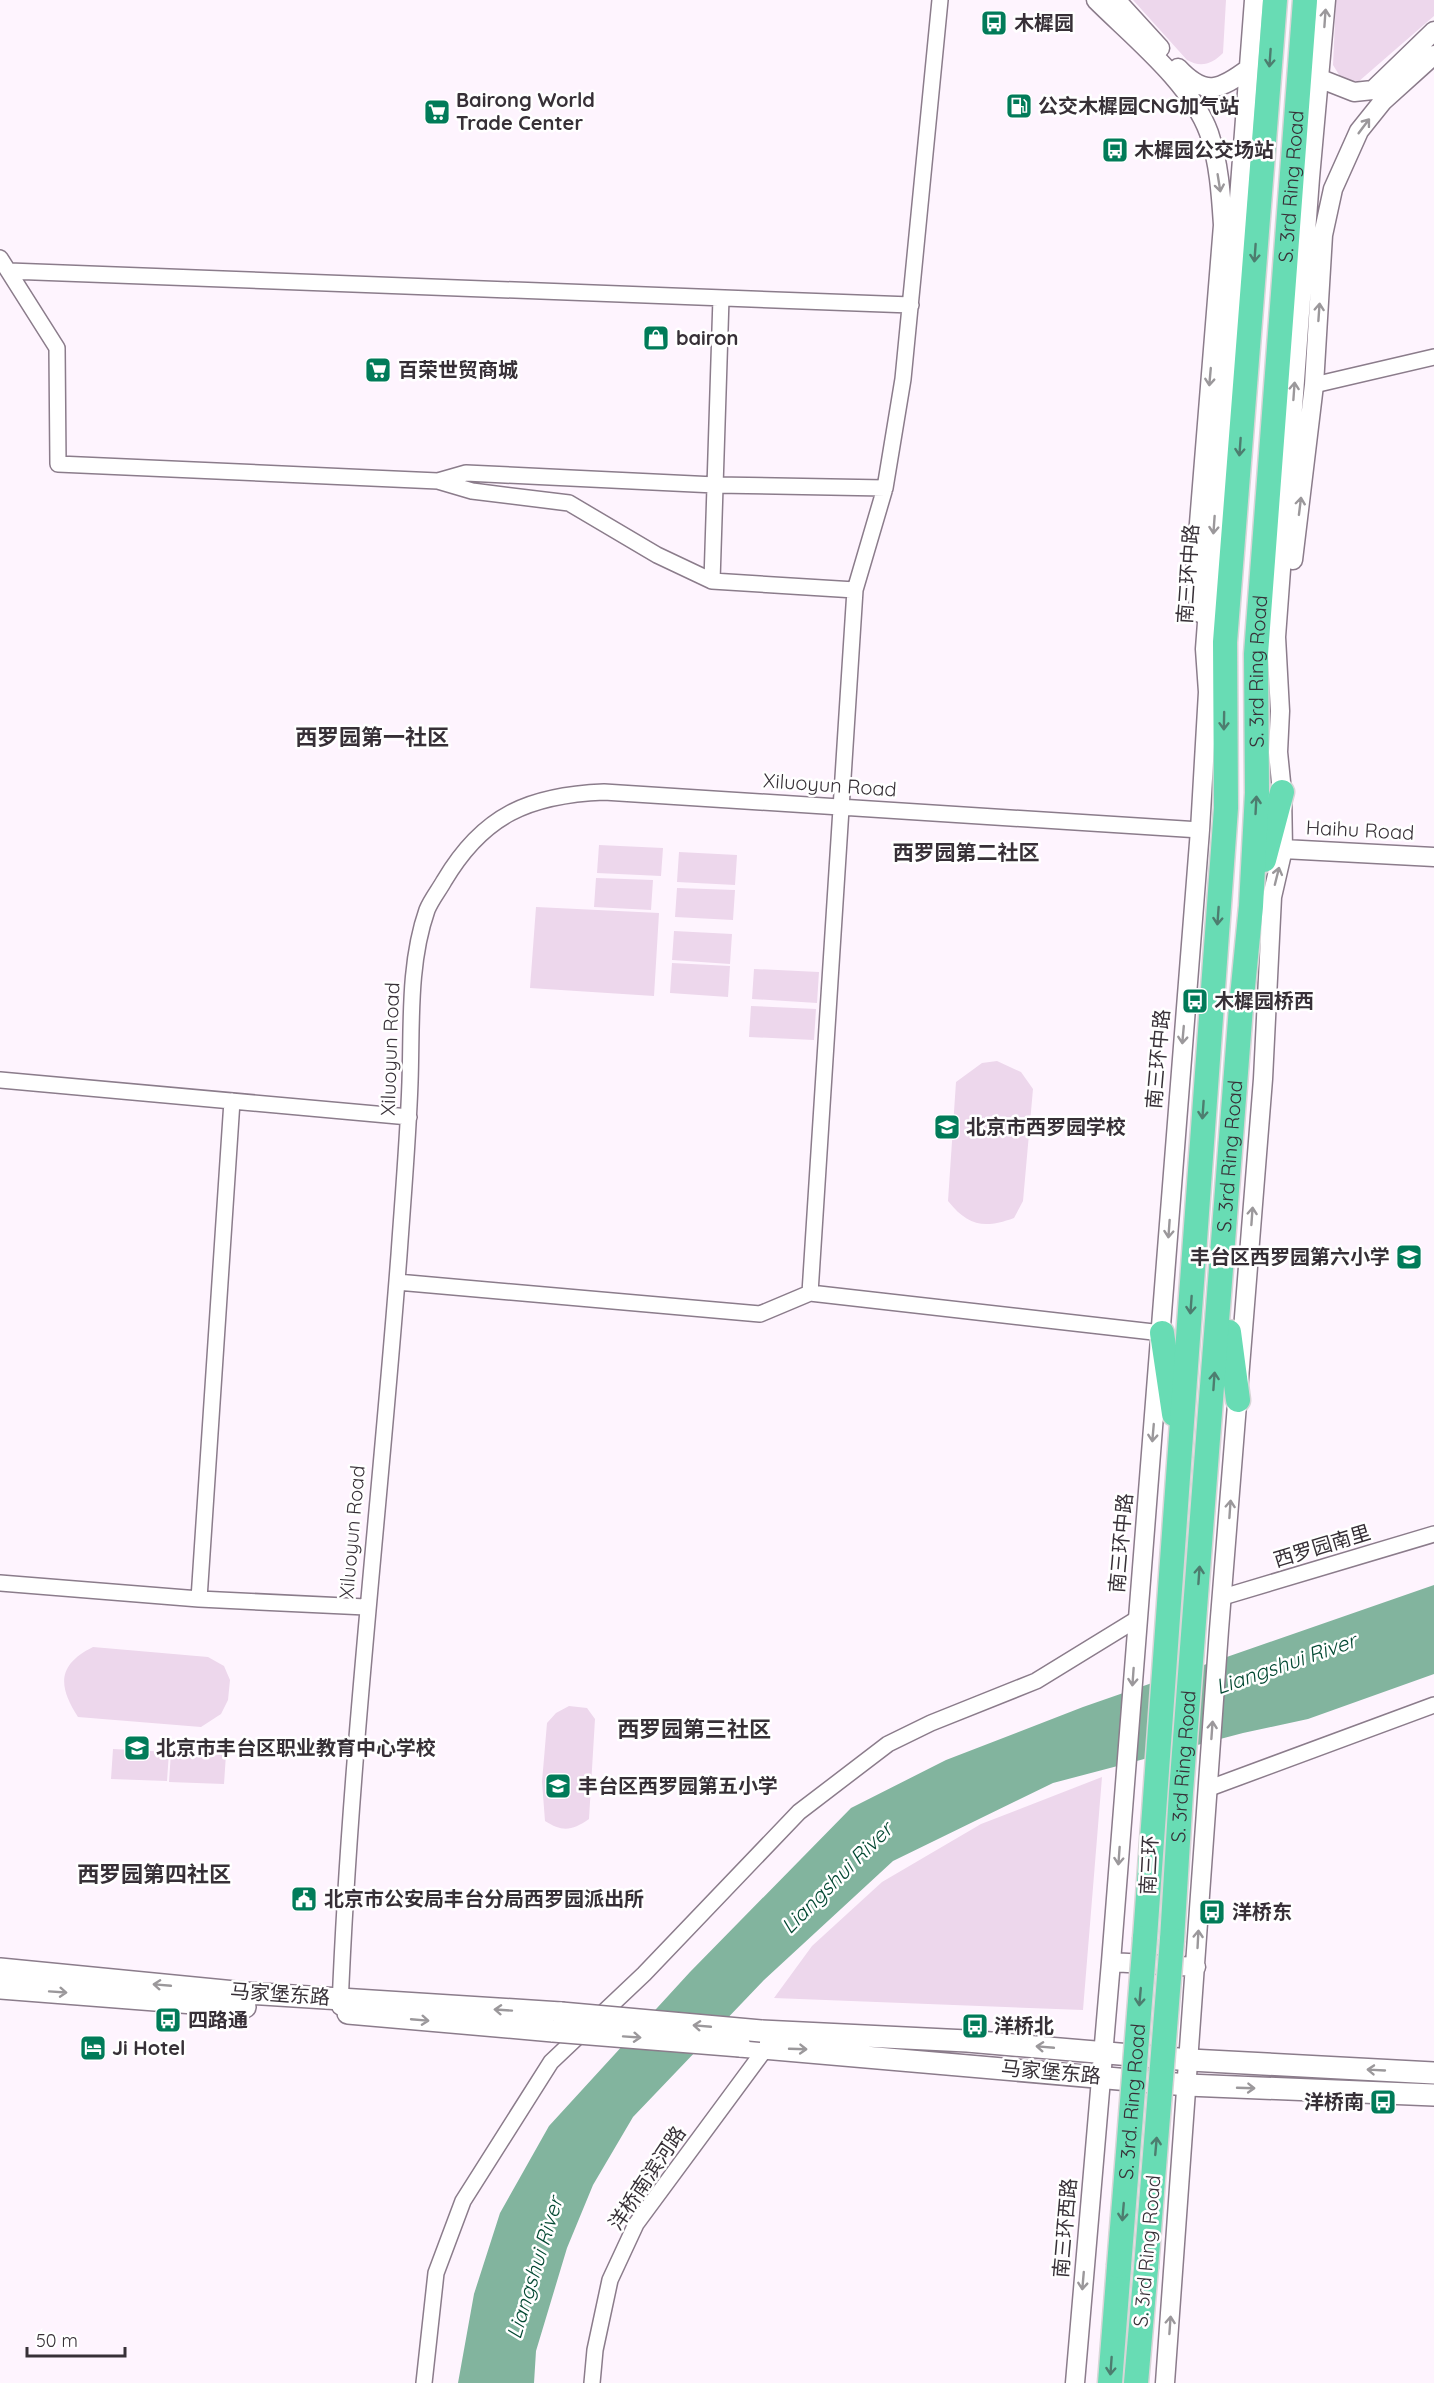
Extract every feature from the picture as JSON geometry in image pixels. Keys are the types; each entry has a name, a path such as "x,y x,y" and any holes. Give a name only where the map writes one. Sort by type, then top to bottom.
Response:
{"highway":[{"name":"S. 3rd Ring Road","path":"1154,1791 1181,1457 1205,1076 1226,808 1215,645 1275,0"},
{"name":"S. 3rd Ring Road","path":"1136,2383 1172,1940 1180,1792 1222,1280 1241,1007 1251,906 1257,793 1256,654 1305,0"},
{"path":"1261,604 1276,638"},
{"path":"1208,692 1215,645"},
{"path":"1251,906 1282,792"},
{"path":"1222,1280 1238,1400"},
{"path":"1162,1333 1181,1457"},
{"name":"南三环","path":"1145,1938 1154,1791"},
{"name":"S. 3rd. Ring Road","path":"1119,2266 1145,1938"},
{"name":"S. 3rd Ring Road","path":"1110,2383 1119,2266"}],"main road":[{"name":"马家堡东路","path":"0,1969 245,1993 340,2006 557,2022 740,2046 764,2039 968,2041 1190,2060 1434,2073"},
{"path":"0,1988 340,2006"},
{"path":"557,2022 764,2039"},
{"name":"马家堡东路","path":"764,2039 812,2050 1187,2085 1434,2095"}],"street":[{"path":"810,1293 855,590 885,488 911,305 940,0"},
{"path":"1096,0 1184,89 1208,132 1221,186 1223,225 1195,573 1215,645"},
{"path":"1116,0 1187,78 1199,86 1214,88 1227,84 1248,69"},
{"name":"南三环中路","path":"1215,645 1248,69 1254,0"},
{"path":"1280,711 1276,638 1310,178 1321,79 1326,0"},
{"path":"1321,79 1354,92 1373,90 1434,32"},
{"path":"1165,2383 1190,2060 1219,1630 1263,1079 1272,897 1283,849 1282,792 1278,752 1283,645 1314,385 1323,235 1334,189 1359,131 1383,101 1434,55"},
{"path":"0,258 57,348 58,464 438,481 472,491 570,503 657,555 712,581 855,590"},
{"path":"9,271 911,305"},
{"path":"712,581 721,298"},
{"path":"1314,385 1434,357"},
{"path":"438,481 466,473 715,484 885,488"},
{"name":"南三环中路","path":"1103,2052 1162,1333 1177,1101 1200,830 1208,692"},
{"name":"Xiluoyun Road","path":"340,2006 366,1607 397,1282 409,1117 414,971 428,908 456,861 490,824 521,807 566,794 604,792 1200,830"},
{"name":"Haihu Road","path":"1283,849 1434,857"},
{"path":"0,1080 409,1117"},
{"path":"199,1599 232,1101"},
{"path":"397,1282 760,1314 810,1293 1162,1333"},
{"name":"西罗园南里","path":"1223,1597 1434,1534"},
{"path":"0,1583 199,1599 366,1607"},
{"path":"424,2383 436,2273 462,2201 551,2062 644,1974 799,1812 888,1744 931,1723 1036,1682 1137,1619"},
{"path":"1208,1789 1434,1705"},
{"path":"1111,1962 1196,1967"},
{"name":"洋桥南滨河路","path":"592,2383 595,2350 610,2280 636,2224 764,2039"},
{"name":"南三环西路","path":"1075,2383 1103,2052"}],"shaded area":[{"path":"1133,0 1226,0 1223,53 1206,64 1197,64 1187,60"},
{"path":"1336,0 1434,0 1434,16 1358,82 1341,78 1333,65"},
{"path":"599,845 663,848 661,876 597,873"},
{"path":"679,852 737,855 735,885 677,882"},
{"path":"596,878 653,880 651,910 594,907"},
{"path":"677,888 735,890 733,920 675,917"},
{"path":"536,907 659,913 654,996 530,988"},
{"path":"674,931 732,934 730,964 672,960"},
{"path":"672,963 730,966 728,997 670,993"},
{"path":"754,969 819,972 817,1003 752,999"},
{"path":"751,1006 816,1009 814,1040 749,1037"},
{"path":"997,1061 1021,1072 1033,1089 1023,1201 1014,1218 994,1224 985,1224 963,1216 948,1201 956,1082 982,1063"},
{"path":"93,1647 208,1657 224,1666 230,1680 228,1700 221,1714 201,1727 78,1717 67,1696 64,1677 73,1661"},
{"path":"569,1706 587,1708 595,1719 589,1819 567,1829 545,1821 542,1782 547,1723 556,1713"},
{"path":"113,1749 169,1752 167,1781 111,1779"},
{"path":"171,1752 226,1754 224,1784 169,1782"},
{"path":"1102,1777 1083,2010 774,1998 812,1946 882,1882 981,1824"}],"water":[{"name":"Liangshui River","path":"1434,1585 1434,1674 1308,1719 1243,1733 1053,1783 893,1861 764,1980 633,2117 593,2185 567,2248 536,2351 534,2383 458,2383 474,2294 500,2213 549,2126 690,1972 851,1808 946,1760 1083,1707"}],"place":[{"name":"木樨园","path":"994,23"},
{"name":"公交木樨园CNG加气站","path":"1019,106"},
{"name":"Bairong World Trade Center","path":"437,112"},
{"name":"木樨园公交场站","path":"1115,150"},
{"name":"bairon","path":"656,338"},
{"name":"百荣世贸商城","path":"378,370"},
{"name":"木樨园桥西","path":"1195,1001"},
{"name":"北京市西罗园学校","path":"947,1127"},
{"name":"丰台区西罗园第六小学","path":"1409,1257"},
{"name":"北京市丰台区职业教育中心学校","path":"137,1748"},
{"name":"丰台区西罗园第五小学","path":"558,1786"},
{"name":"北京市公安局丰台分局西罗园派出所","path":"304,1899"},
{"name":"洋桥东","path":"1212,1912"},
{"name":"四路通","path":"168,2020"},
{"name":"洋桥北","path":"975,2026"},
{"name":"Ji Hotel","path":"93,2048"},
{"name":"洋桥南","path":"1383,2102"}],"district":[{"name":"西罗园第一社区","path":"372,737"},
{"name":"西罗园第二社区","path":"966,853"},
{"name":"西罗园第三社区","path":"694,1729"},
{"name":"西罗园第四社区","path":"154,1874"}]}
